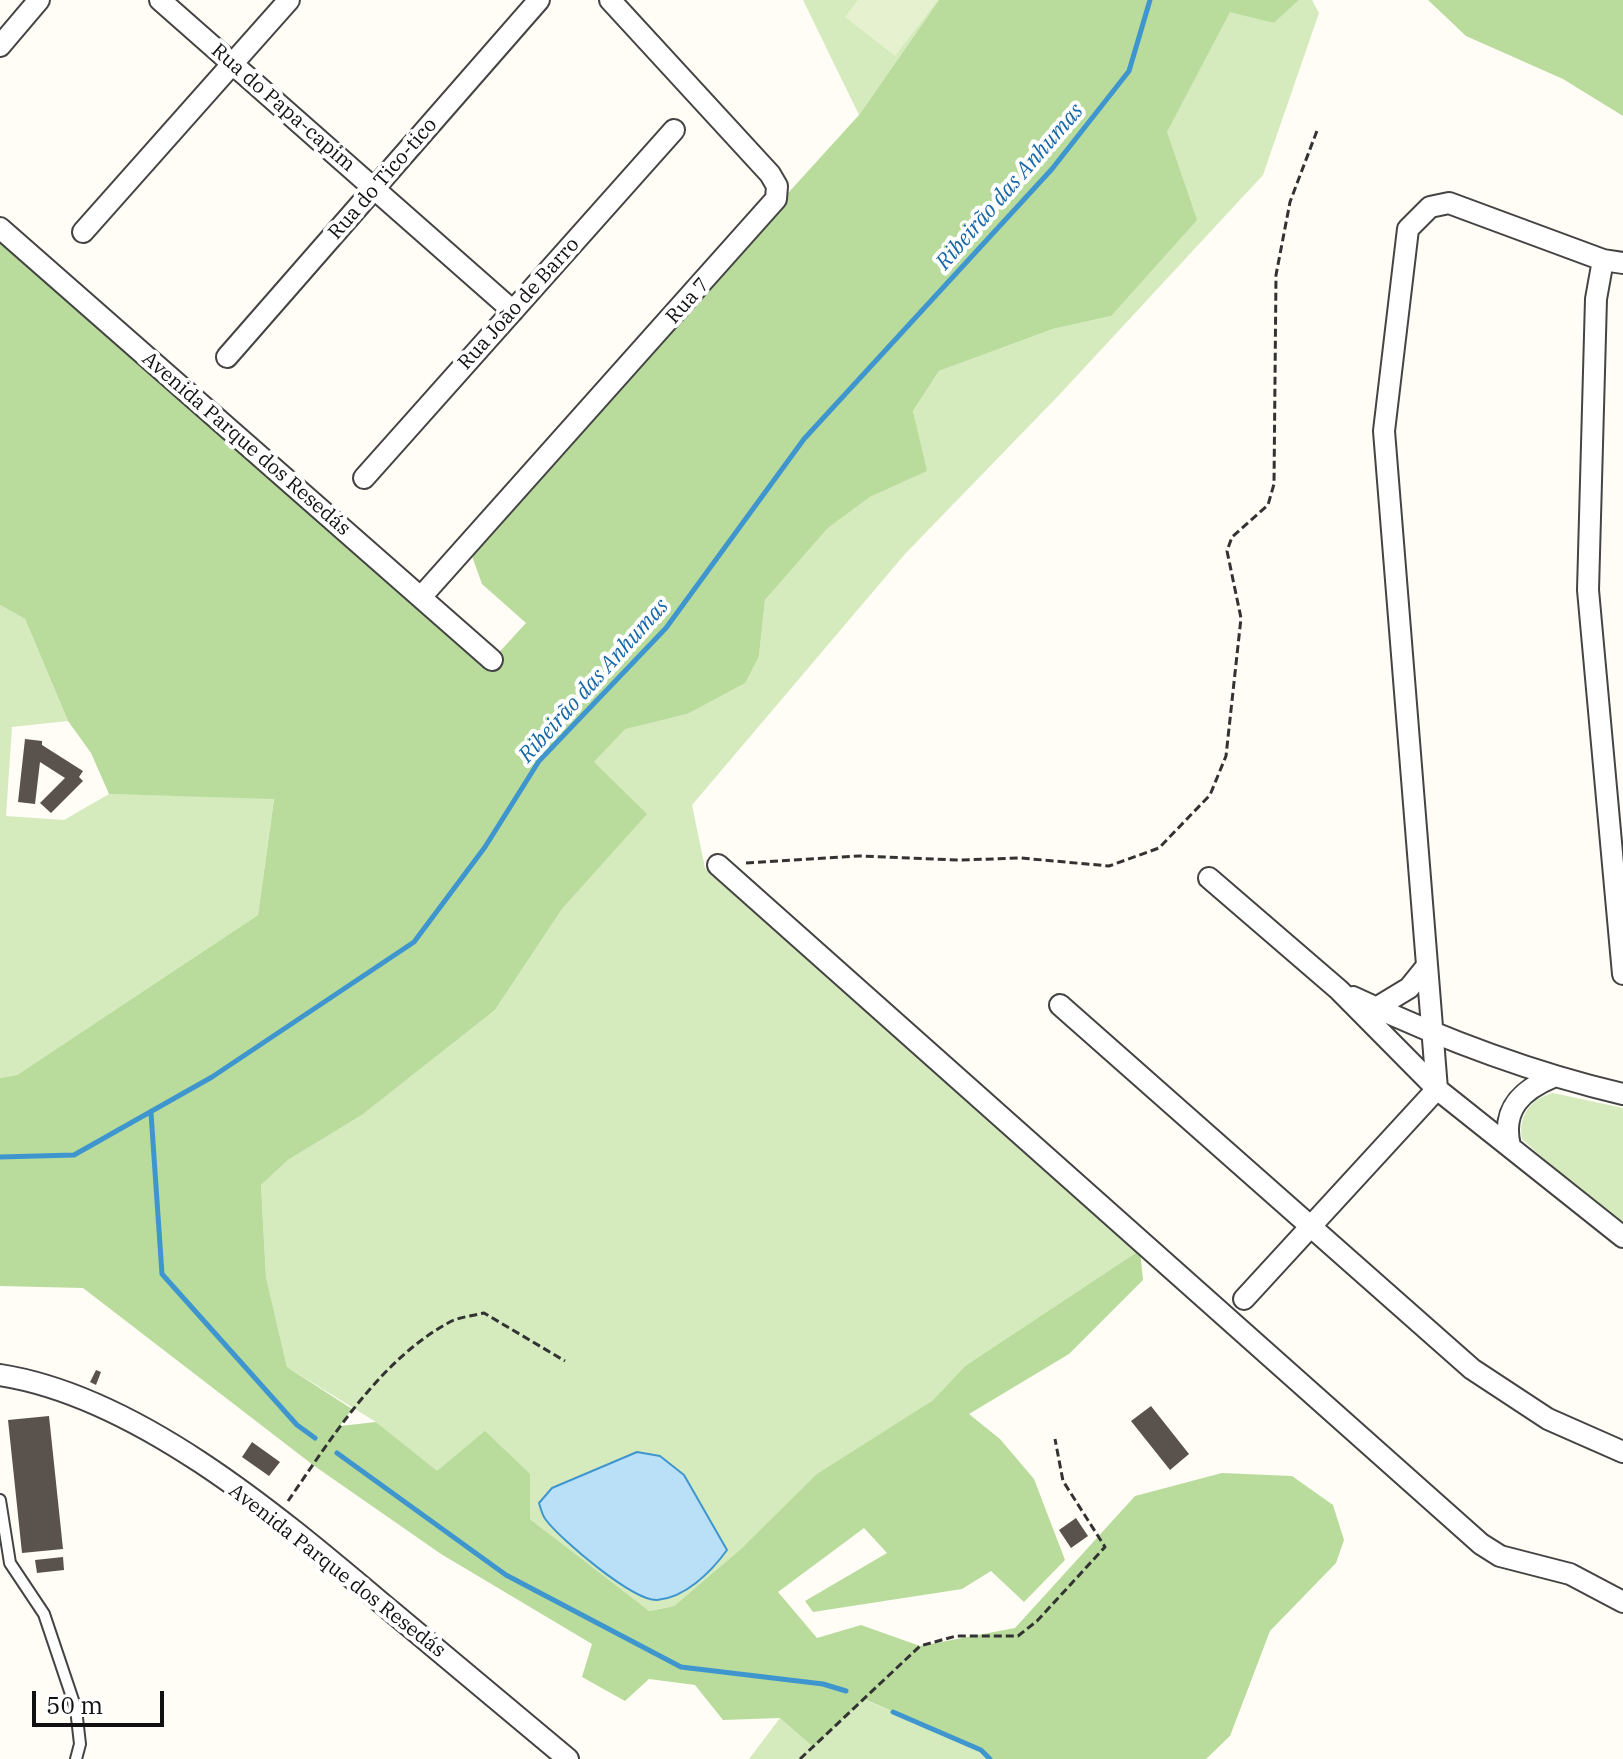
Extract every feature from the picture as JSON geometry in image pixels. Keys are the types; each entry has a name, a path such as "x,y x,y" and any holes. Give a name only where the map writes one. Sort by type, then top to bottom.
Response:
{"street":[{"path":"0,46 39,0"},
{"name":"Rua do Papa-capim","path":"160,0 513,311"},
{"path":"83,232 289,0"},
{"name":"Rua do Tico-tico","path":"227,357 539,0"},
{"name":"Rua 7","path":"421,597 776,199 777,186 770,174 610,0"},
{"name":"Rua João de Barro","path":"364,478 674,130"},
{"path":"1244,1299 1437,1089 1384,431 1408,229 1430,207 1449,203 1613,261 1596,299 1588,590 1623,974"},
{"name":"Avenida Parque dos Resedás","path":"0,228 492,660"},
{"path":"718,865 1481,1544 1500,1556 1570,1574 1623,1602"},
{"path":"1209,878 1339,990 1437,1089 1623,1237"},
{"path":"1376,1008 1409,988 1426,967"},
{"path":"1339,990 1431,1034 1553,1077 1623,1094"},
{"path":"1060,1005 1472,1369 1548,1419 1623,1452"},
{"path":"1510,1146 1507,1125 1514,1104 1530,1087 1553,1077"},
{"name":"Avenida Parque dos Resedás","path":"0,1375 56,1387 171,1445 277,1518 568,1759"}],"lane":[{"path":"0,1500 10,1563 44,1614 76,1709 80,1744 76,1759"}],"path":[{"path":"718,865 859,856 959,860 1021,858 1109,866 1159,848 1210,795 1226,756 1241,618 1227,551 1232,537 1268,505 1274,484 1276,275 1290,202 1318,128"},
{"path":"277,1518 352,1409 415,1347 450,1321 484,1313 565,1361"},
{"path":"800,1759 920,1646 956,1636 1018,1636 1037,1621 1105,1547 1063,1481 1055,1439"}],"green space":[{"path":"803,0 939,0 859,115"},
{"path":"858,0 938,0 895,56 845,17"},
{"path":"939,0 1299,0 1274,23 1230,12 1167,132 1197,220 1111,316 1053,329 939,371 913,411 927,471 870,497 828,528 765,600 759,656 745,683 687,714 625,729 594,762 647,814 562,909 495,1010 362,1115 288,1160 261,1185 266,1277 287,1367 352,1409 340,1426 376,1422 437,1471 485,1431 530,1474 530,1519 649,1611 674,1606 743,1547 817,1474 932,1401 965,1366 1140,1250 1143,1280 1069,1354 969,1414 1000,1439 1034,1479 1065,1560 1024,1602 991,1571 962,1589 813,1612 805,1601 887,1553 864,1528 778,1592 817,1638 861,1625 920,1646 1015,1628 1135,1496 1222,1473 1292,1476 1333,1505 1344,1540 1336,1563 1270,1631 1230,1736 1206,1759 990,1759 981,1750 864,1699 813,1747 780,1718 723,1720 695,1685 649,1679 625,1701 582,1677 592,1644 441,1554 313,1465 83,1288 0,1286 0,1078 17,1075 258,915 274,799 109,794 91,753 68,721 25,619 0,605 0,228 492,660 526,623 482,584 468,545 859,115"},
{"path":"1299,0 1312,0 1319,13 1263,175 1060,394 905,554 692,805 705,868 1140,1250 965,1366 932,1401 743,1547 674,1606 648,1611 530,1519 529,1474 485,1432 437,1472 376,1422 287,1367 266,1277 261,1185 288,1160 362,1115 495,1010 562,909 646,814 593,763 625,728 687,714 759,656 765,600 828,528 870,497 926,471 913,411 939,371 1053,329 1111,316 1166,133 1230,11 1274,23"},
{"path":"1428,0 1623,0 1623,116 1563,79 1466,36"},
{"path":"0,605 25,619 68,721 12,727 6,816 64,820 109,794 274,798 258,915 17,1075 0,1078"},
{"path":"1553,1093 1623,1108 1623,1230 1522,1139 1522,1123 1527,1110 1538,1099"},
{"path":"863,1699 981,1750 990,1759 749,1759 780,1718 813,1747"}],"water":[{"path":"637,1452 660,1456 684,1475 727,1550 687,1589 657,1600 632,1591 581,1554 546,1520 539,1503 552,1488"}],"building":[{"path":"25,739 42,741 42,745 83,771 79,777 83,781 51,813 40,803 65,778 40,762 35,804 18,802"},
{"path":"96,1370 101,1372 96,1385 90,1382"},
{"path":"1151,1406 1189,1454 1170,1470 1131,1421"},
{"path":"49,1416 63,1549 22,1553 8,1420"},
{"path":"252,1442 280,1462 269,1476 242,1457"},
{"path":"1076,1518 1088,1536 1071,1548 1059,1530"},
{"path":"63,1557 64,1570 37,1573 35,1560"}],"waterway":[{"name":"Ribeirão das Anhumas","path":"0,1157 74,1155 212,1077 414,942 485,847 539,761 666,628 804,439 1052,169 1129,71 1150,0"},
{"path":"151,1113 162,1274 297,1425 315,1438"},
{"path":"337,1453 506,1575 681,1667 823,1684 846,1691"},
{"path":"893,1712 981,1750 990,1759"}]}
